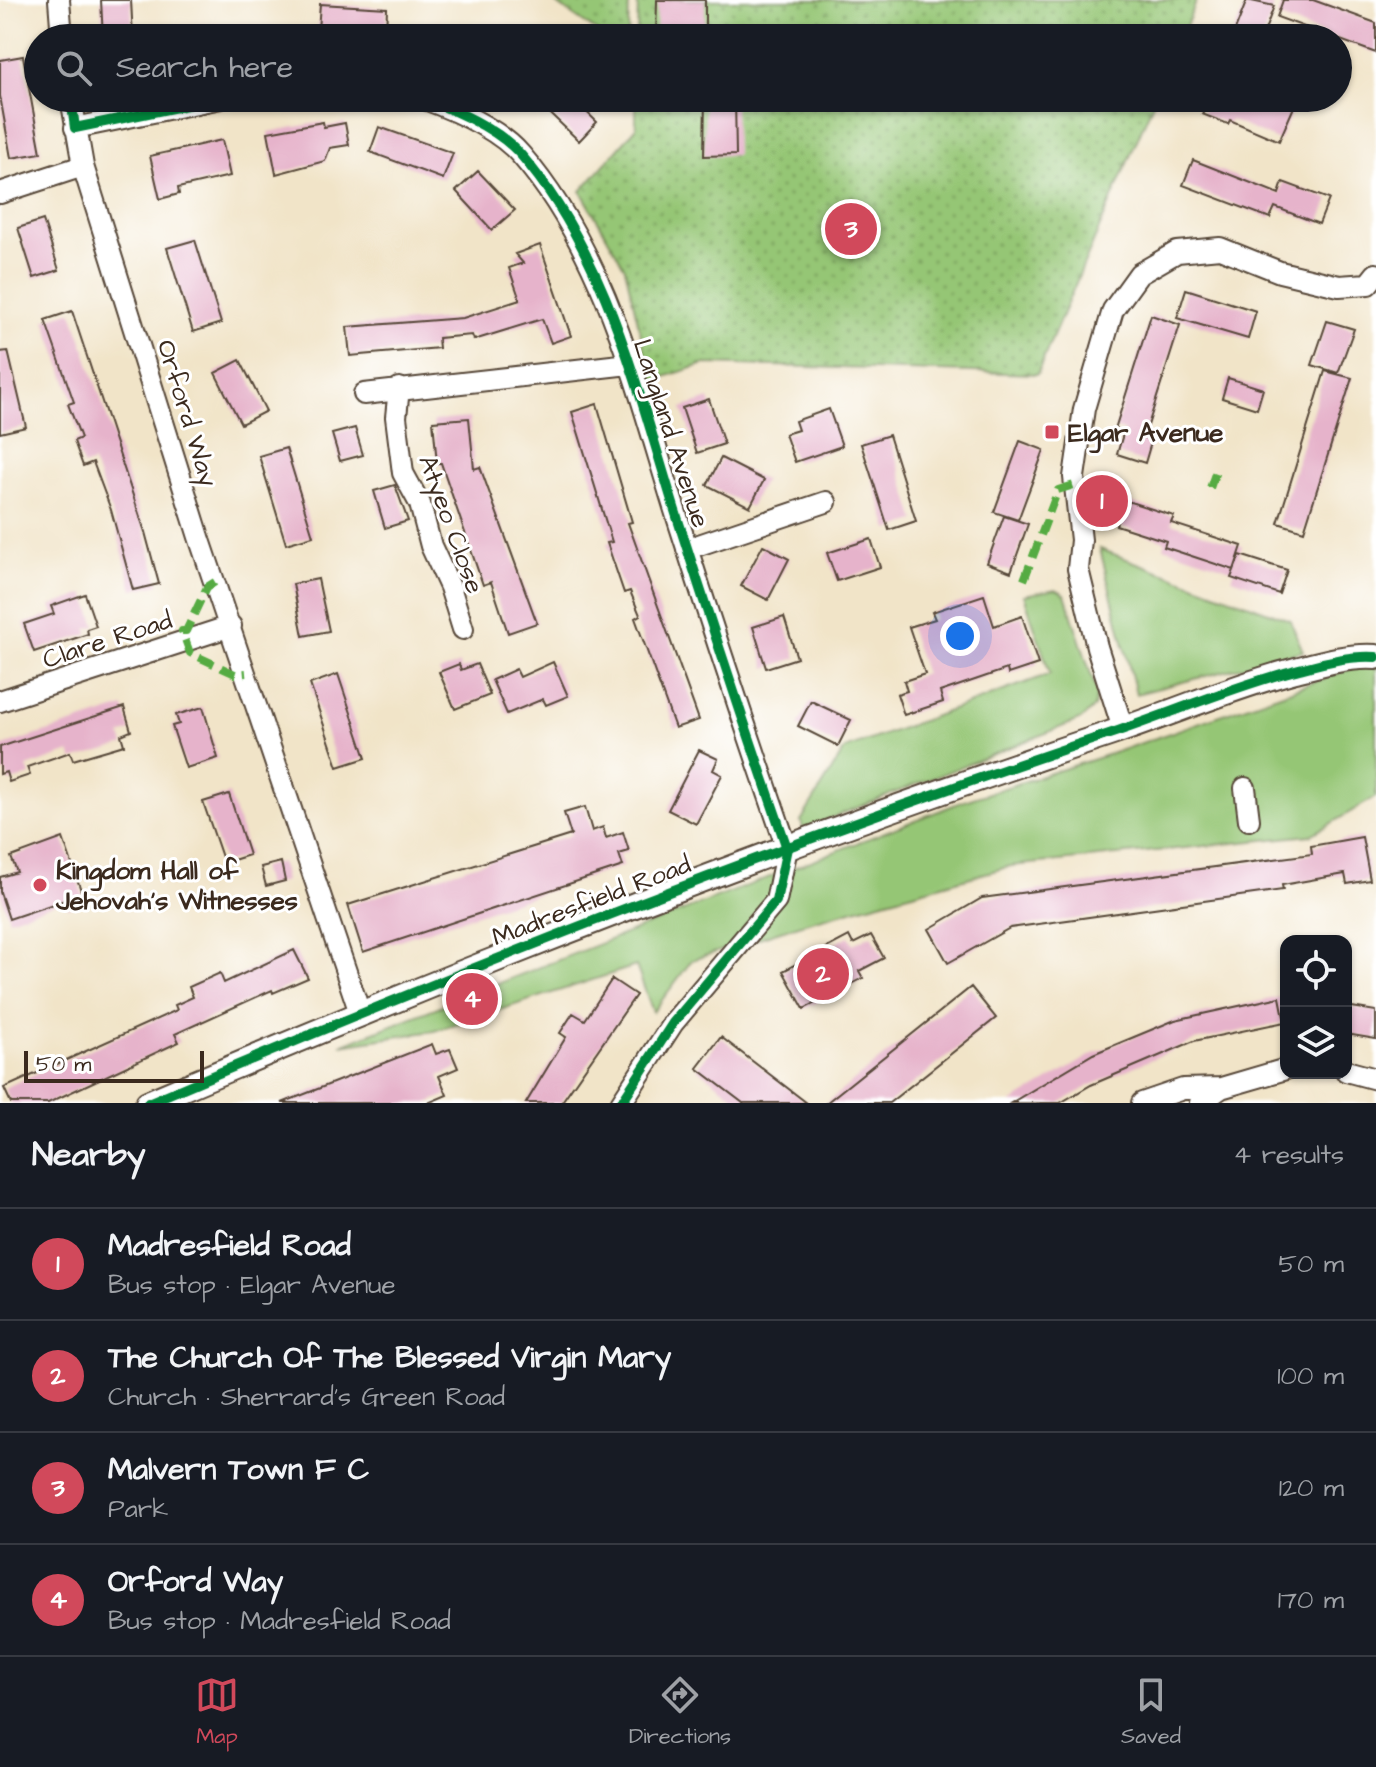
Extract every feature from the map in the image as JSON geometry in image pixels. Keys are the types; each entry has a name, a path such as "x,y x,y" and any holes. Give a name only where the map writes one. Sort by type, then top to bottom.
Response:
{"street":[{"path":"59,0 61,24"},
{"name":"Orford Way","path":"73,112 83,166 199,537 360,1013"},
{"path":"75,128 153,112"},
{"name":"Langland Avenue","path":"452,112 482,126 519,152 545,186 589,262 629,364 787,848"},
{"path":"0,193 83,166"},
{"path":"1123,729 1097,647 1078,569 1081,540 1074,477 1084,409 1113,310 1139,274 1177,252 1205,249 1220,248 1280,272 1339,286 1373,283"},
{"name":"Langland Avenue","path":"364,394 629,364"},
{"name":"Atyeo Close","path":"399,388 396,417 403,473 420,504 431,546 450,587 463,629"},
{"name":"Langland Avenue","path":"687,549 826,502"},
{"name":"Clare Road","path":"0,701 231,626"},
{"name":"Madresfield Road","path":"148,1103 360,1013 977,777 1123,729 1225,689 1312,666 1360,656 1376,657"},
{"path":"1245,788 1249,820"},
{"path":"621,1103 709,976 776,901 787,848"},
{"path":"1142,1103 1183,1089 1221,1088 1280,1071"},
{"path":"1352,1073 1376,1079"},
{"path":"1200,1103 1221,1088"}],"green space":[{"path":"551,0 629,0 628,24 586,24"},
{"path":"638,0 1197,0 1187,24 637,24"},
{"path":"636,112 1149,112 1037,374 705,364 652,381 625,268 581,191 636,128"},
{"path":"1100,549 1290,620 1303,651 1136,694"},
{"path":"1056,589 1065,594 1097,693 1094,707 1082,719 803,829 801,821 845,749 1050,674 1024,595"},
{"path":"1362,665 1376,666 1376,797 1311,835 1011,866 808,922 692,960 653,1012 636,966 434,1031 341,1045 964,801 1116,752"}],"building":[{"path":"101,0 131,0 132,24 102,24"},
{"path":"657,0 705,0 705,24 656,24"},
{"path":"1247,0 1274,6 1267,24 1238,24"},
{"path":"1283,0 1313,0 1376,23 1376,53 1352,44 1352,24 1296,24 1277,17"},
{"path":"320,4 387,8 386,24 318,24"},
{"path":"23,56 24,112 33,112 41,153 11,158 0,96 0,60"},
{"path":"549,112 587,112 597,122 579,141"},
{"path":"705,112 735,112 736,155 704,156"},
{"path":"1292,112 1279,141 1230,120 1228,124 1202,114"},
{"path":"323,122 324,127 345,123 349,145 330,148 325,161 276,174 268,132"},
{"path":"379,127 453,153 443,179 370,152"},
{"path":"222,140 230,176 178,188 179,194 160,199 150,156"},
{"path":"1193,160 1279,194 1283,182 1329,199 1319,224 1275,207 1270,218 1183,185"},
{"path":"478,171 515,210 492,230 456,191"},
{"path":"43,220 59,270 34,278 18,228"},
{"path":"195,240 221,323 193,332 167,248"},
{"path":"540,245 571,336 551,343 542,319 474,340 472,335 438,338 439,348 350,356 347,327 463,318 520,300 509,268 523,263 515,254"},
{"path":"1186,289 1256,311 1248,339 1177,318"},
{"path":"72,311 145,532 159,584 133,590 111,510 93,462 83,466 74,441 81,438 68,404 74,402 45,320"},
{"path":"1151,315 1180,325 1144,438 1152,439 1145,463 1117,454 1124,431 1115,429"},
{"path":"1327,321 1354,329 1338,373 1312,365"},
{"path":"8,351 26,427 0,433 0,352"},
{"path":"240,360 266,411 241,424 215,373"},
{"path":"1325,371 1352,378 1304,531 1278,523"},
{"path":"1228,378 1263,389 1257,409 1222,398"},
{"path":"709,399 724,444 697,453 682,408"},
{"path":"597,404 632,522 628,523 699,720 675,728 635,618 640,615 630,591 624,593 607,543 612,542 572,412"},
{"path":"829,409 842,446 795,462 785,434 798,430 795,421"},
{"path":"469,418 474,469 480,467 537,623 508,633 491,582 483,585 441,463 437,463 433,421"},
{"path":"355,428 363,455 340,461 332,434"},
{"path":"889,435 916,521 889,530 861,444"},
{"path":"1020,441 1044,450 1018,520 994,512"},
{"path":"286,448 313,536 286,544 259,456"},
{"path":"721,458 764,480 750,507 707,485"},
{"path":"395,485 408,521 385,528 374,491"},
{"path":"1124,500 1174,516 1171,523 1242,546 1234,570 1164,547 1166,541 1116,525"},
{"path":"1004,516 1028,524 1011,572 987,563"},
{"path":"871,539 880,567 837,581 827,553"},
{"path":"763,545 789,559 768,600 741,586"},
{"path":"1240,555 1287,570 1279,594 1231,578"},
{"path":"318,579 329,631 303,636 293,584"},
{"path":"85,594 96,626 87,629 88,634 34,652 24,624 54,614 51,606"},
{"path":"984,595 994,626 1022,616 1038,664 1008,674 1007,669 940,692 943,702 904,715 897,694 907,691 904,681 925,674 909,627 935,619 932,612"},
{"path":"784,617 797,658 766,668 753,627"},
{"path":"553,662 568,696 546,705 543,699 507,714 492,680 516,669 520,677"},
{"path":"459,664 461,670 477,664 490,695 455,709 439,672"},
{"path":"338,674 366,758 338,767 310,684"},
{"path":"811,701 851,720 838,746 798,726"},
{"path":"124,707 131,731 121,735 124,745 73,760 70,752 27,767 30,775 9,782 6,772 0,774 0,747"},
{"path":"203,707 218,758 186,768 172,726 179,724 176,715"},
{"path":"699,750 718,759 713,770 722,775 696,824 668,810"},
{"path":"229,794 249,855 224,863 203,802"},
{"path":"585,807 592,831 603,827 606,838 623,832 629,851 619,854 623,866 363,952 348,905 571,835 564,813"},
{"path":"1362,837 1370,880 1347,884 1345,874 1282,885 1283,890 1010,928 948,963 929,929 982,898 1312,854 1311,846"},
{"name":"Kingdom Hall of Jehovah's Witnesses","path":"63,838 85,902 68,908 65,900 9,919 0,892 0,877 17,872 11,857"},
{"path":"281,862 285,881 266,886 261,867"},
{"path":"871,935 884,958 859,971 863,978 804,1009 783,971 849,936 853,944"},
{"path":"294,950 308,978 273,993 272,990 175,1034 179,1042 48,1103 11,1103 4,1088 177,1010 175,1005 193,997 189,987 220,973 224,983"},
{"path":"612,979 636,995 561,1103 526,1103 566,1037 560,1033 573,1013 585,1020"},
{"path":"971,987 996,1018 889,1103 826,1103"},
{"path":"1280,997 1280,1023 1194,1041 1091,1085 1060,1103 1011,1103 1093,1054 1175,1020"},
{"path":"1352,1007 1376,1011 1376,1039 1352,1035"},
{"path":"721,1037 807,1103 743,1103 697,1068"},
{"path":"432,1044 436,1054 450,1049 458,1068 439,1076 447,1095 428,1103 282,1103"}],"marked path":[{"path":"1210,488 1216,471"},
{"path":"1024,580 1058,490 1074,485"},
{"path":"215,582 207,587 186,631 182,631 190,653 235,674 246,673"}],"cycle path":[{"path":"73,112 75,128 153,112"},
{"path":"456,112 500,136 521,155 551,194 599,282 634,377 704,602 787,848 776,901 673,1023 621,1103"},
{"path":"148,1103 509,954 873,816 1270,677 1355,657 1376,657"}],"place":[{"name":"Malvern Town F C","path":"851,229"},
{"name":"Elgar Avenue","path":"1052,432"},
{"name":"Madresfield Road","path":"1102,501"},
{"name":"Kingdom Hall of Jehovah's Witnesses","path":"40,885"},
{"name":"The Church Of The Blessed Virgin Mary","path":"823,974"},
{"name":"Orford Way","path":"472,999"}]}
